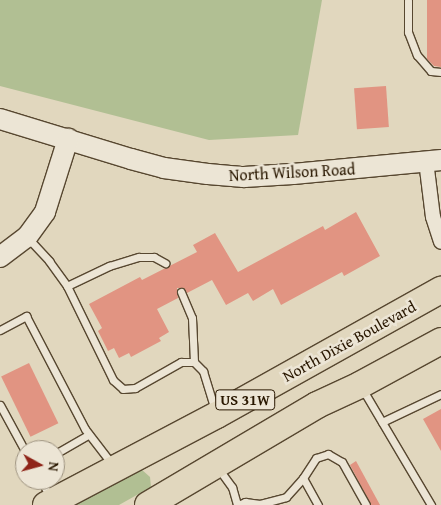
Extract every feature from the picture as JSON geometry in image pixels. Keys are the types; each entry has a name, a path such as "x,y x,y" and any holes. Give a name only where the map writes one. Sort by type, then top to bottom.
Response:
{"highway":[{"name":"North Dixie Boulevard","path":"46,495 115,468 217,415 441,290"},
{"name":"US 31W","path":"156,503 215,464 317,405 360,385 441,341"}],"main road":[{"name":"North Wilson Road","path":"0,119 164,168 244,177 350,170 433,160"},
{"path":"0,257 27,237 45,212 68,139"}],"street":[{"path":"433,160 433,217 441,242"}],"lane":[{"path":"408,0 408,32 417,56 431,71 441,72"},
{"path":"27,237 49,261 67,286 113,380 123,389 135,388 181,362 194,362"},
{"path":"67,286 109,266 140,257 154,257 165,263"},
{"path":"181,292 192,318 194,362 203,371 217,415"},
{"path":"0,330 26,316 90,434 115,468"},
{"path":"360,385 431,505"},
{"path":"382,422 441,394"},
{"path":"0,405 19,440"},
{"path":"65,448 90,434"},
{"path":"215,464 232,487 237,505 245,502 258,504 286,497 303,478 316,458 328,454 342,462 366,505"},
{"path":"303,478 318,505"}],"green space":[{"path":"0,0 322,0 298,135 209,140 0,86"},
{"path":"141,469 150,477 151,487 119,505 71,505"}],"building":[{"path":"427,0 441,0 441,67 434,66 427,59"},
{"path":"386,86 389,127 357,129 354,88"},
{"path":"356,212 380,256 344,276 342,272 281,305 273,289 253,301 248,293 226,305 212,280 187,293 184,288 177,288 178,298 157,309 169,332 159,338 161,341 131,357 129,353 119,358 114,348 108,351 98,331 102,328 89,304 140,277 142,280 197,252 193,245 215,233 238,272 323,226 325,230"},
{"path":"29,363 58,423 31,437 1,377"},
{"path":"441,409 441,451 423,419"},
{"path":"356,461 380,505 371,505 350,465"}]}
